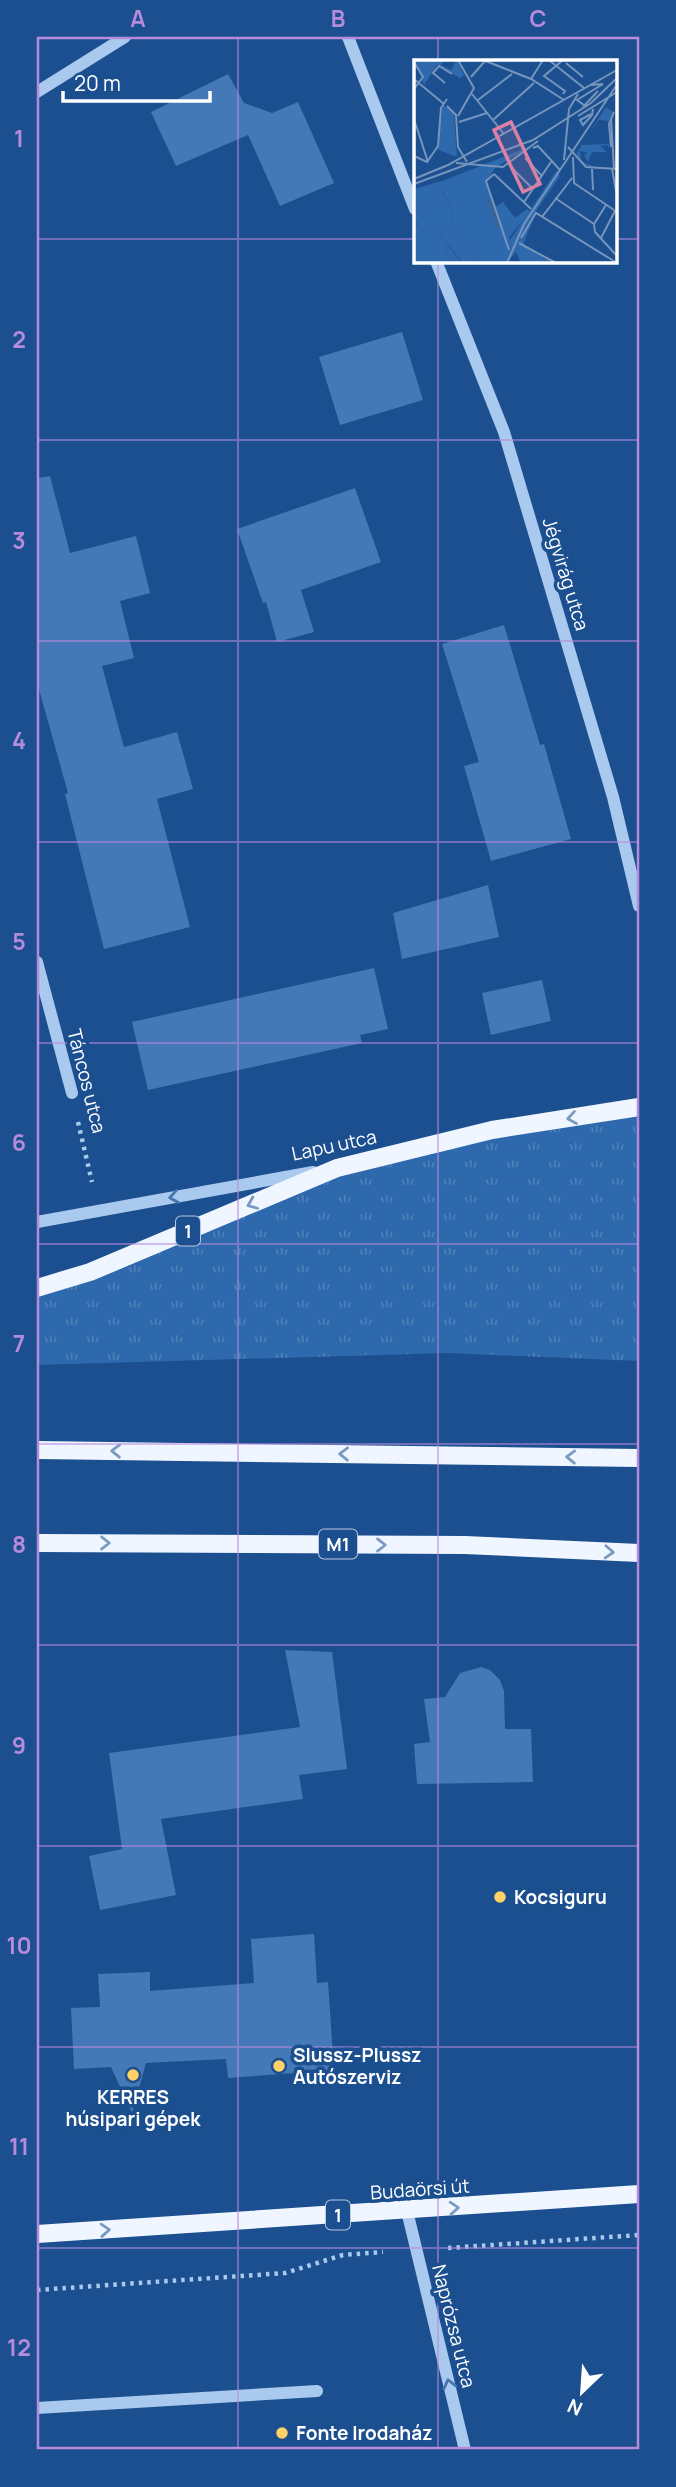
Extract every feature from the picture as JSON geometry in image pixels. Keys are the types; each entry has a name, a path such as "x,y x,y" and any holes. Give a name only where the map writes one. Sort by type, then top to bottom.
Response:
{"main road":[{"name":"Lapu utca","path":"337,1168 492,1130 639,1107"},
{"name":"1","path":"37,1288 90,1272 337,1168"},
{"path":"37,1450 639,1458"},
{"name":"M1","path":"37,1543 465,1545 639,1553"},
{"name":"Budaörsi út","path":"37,2234 639,2194"}],"street":[{"path":"37,92 125,37"},
{"path":"348,37 414,205"},
{"name":"Jégvirág utca","path":"436,262 503,432 613,797 639,906"},
{"name":"Táncos utca","path":"37,962 72,1093"},
{"name":"Lapu utca","path":"37,1222 337,1168"},
{"name":"Naprózsa utca","path":"407,2211 465,2450"},
{"path":"37,2408 317,2391"}],"path":[{"name":"Táncos utca","path":"72,1093 99,1210"},
{"path":"37,2290 285,2273 343,2255 639,2235"}],"green space":[{"path":"639,1107 639,1361 447,1353 37,1365 37,1288 337,1168"}],"building":[{"path":"228,74 244,103 272,113 298,102 334,183 280,206 248,135 176,166 151,112"},
{"path":"402,332 423,400 340,425 319,357"},
{"path":"50,476 70,553 136,536 150,593 120,601 134,658 102,666 124,747 177,732 193,789 157,799 190,927 104,949 65,794 68,793 37,682 37,478"},
{"path":"355,488 381,562 301,590 314,632 277,642 266,602 263,603 237,529"},
{"path":"504,625 540,745 544,744 571,839 491,861 464,766 479,762 442,644"},
{"path":"488,885 499,937 402,959 393,913"},
{"path":"374,968 388,1029 360,1035 362,1043 148,1090 132,1022"},
{"path":"542,980 551,1021 491,1035 482,993"},
{"path":"285,1650 332,1652 347,1769 299,1775 303,1799 161,1819 176,1895 100,1910 89,1856 122,1849 109,1753 300,1727"},
{"path":"481,1667 490,1670 500,1680 504,1691 505,1729 531,1729 533,1782 417,1784 414,1744 430,1742 424,1699 445,1697 460,1673"},
{"path":"314,1934 317,1983 328,1982 334,2070 228,2078 226,2059 146,2063 132,2113 111,2067 74,2069 71,2008 100,2007 98,1974 150,1972 150,1991 254,1983 251,1939"}],"place":[{"name":"Kocsiguru","path":"500,1897"},
{"name":"Slussz-Plussz Autószerviz","path":"279,2066"},
{"name":"KERRES húsipari gépek","path":"133,2075"},
{"name":"Fonte Irodaház","path":"282,2433"}]}
